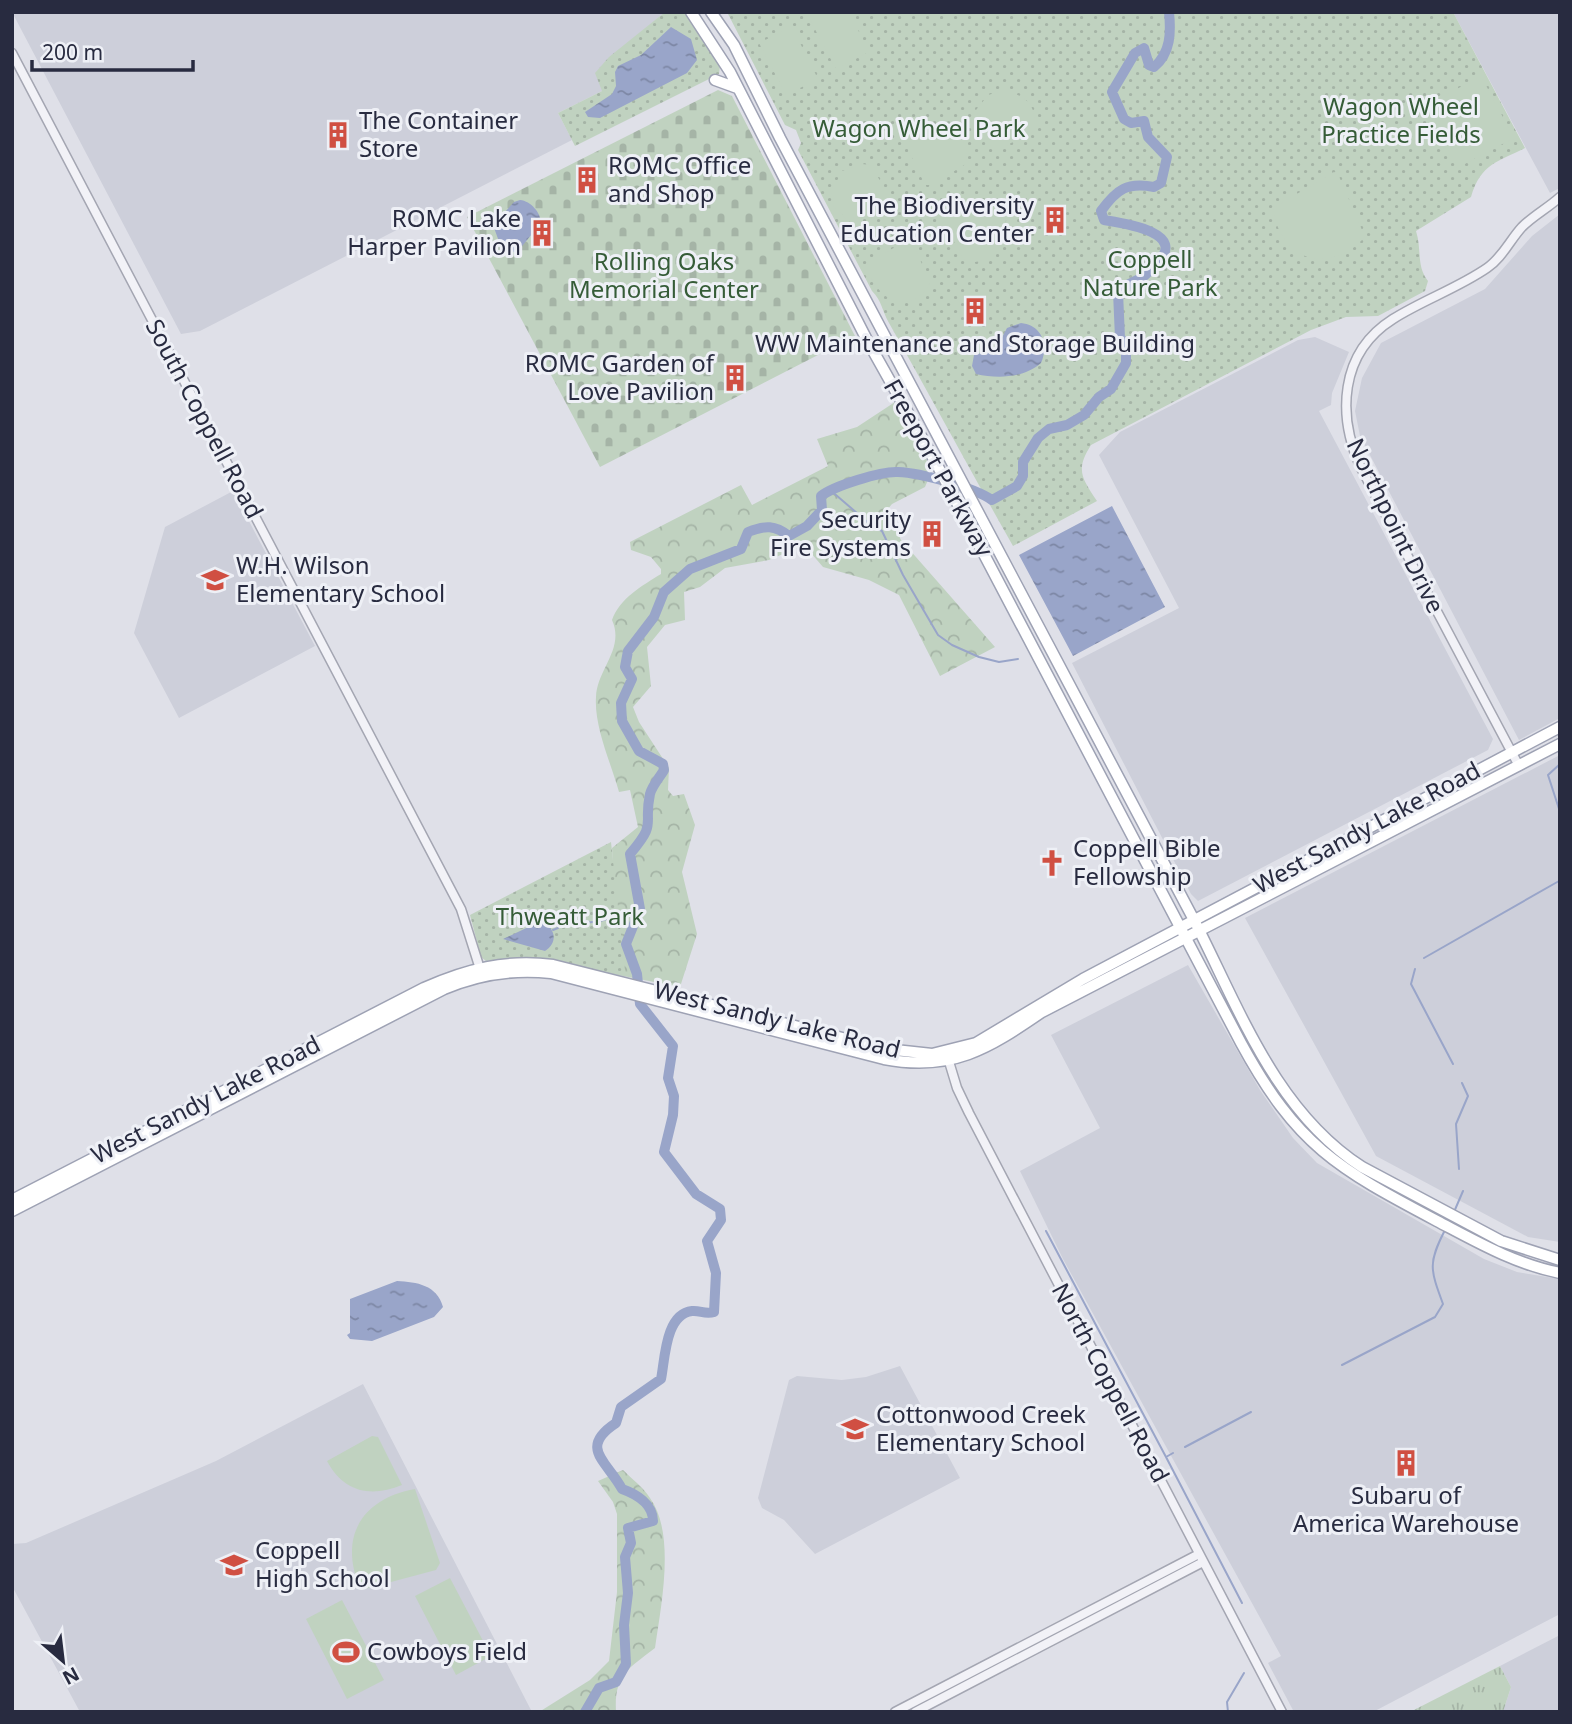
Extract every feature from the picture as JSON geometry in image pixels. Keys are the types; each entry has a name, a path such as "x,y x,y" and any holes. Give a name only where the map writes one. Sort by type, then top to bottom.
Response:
{"main road":[{"name":"Freeport Parkway","path":"691,12 738,89 867,340 962,510 1188,936"},
{"name":"Freeport Parkway","path":"711,12 734,45 782,142 1199,930"},
{"path":"715,79 738,89"},
{"path":"769,150 782,142"},
{"path":"867,340 882,330"},
{"path":"897,392 911,385"},
{"path":"1059,693 1071,687"},
{"name":"West Sandy Lake Road","path":"948,1056 976,1043 1038,1004 1325,849 1560,727"},
{"name":"West Sandy Lake Road","path":"12,1200 424,988 481,971 523,970 609,983 884,1059 922,1063 996,1043 1042,1012 1560,744"},
{"path":"1099,769 1111,763"},
{"path":"1137,842 1149,836"},
{"path":"1325,849 1334,862"},
{"path":"1199,930 1252,1037 1290,1101 1342,1154 1501,1241 1560,1261"},
{"path":"1188,936 1241,1043 1280,1109 1303,1135 1360,1180 1494,1252 1560,1273"},
{"name":"West Sandy Lake Road","path":"12,1211 481,971"},
{"path":"1241,1043 1252,1037"}],"street":[{"name":"South Coppell Road","path":"12,52 461,909 481,971"},
{"name":"Northpoint Drive","path":"1519,766 1361,468 1351,446 1345,405 1354,368 1375,334 1390,321 1491,265 1524,225 1559,199"},
{"name":"North Coppell Road","path":"948,1056 957,1088 969,1113 1282,1712"},
{"path":"895,1712 1201,1558"},
{"path":"915,1712 1201,1558"}],"shaded area":[{"path":"12,12 665,12 639,34 602,91 558,113 572,140 200,331 181,334"},
{"path":"1453,12 1560,12 1560,188 1550,193"},
{"path":"1560,214 1560,718 1519,740 1360,436 1355,411 1362,378 1381,343 1485,289 1532,236"},
{"path":"1315,337 1349,352 1332,393 1331,405 1319,411 1493,739 1488,750 1198,901 1191,894 1072,663 1179,608 1099,455 1120,432 1298,340"},
{"name":"W.H. Wilson Elementary School","path":"233,491 315,646 179,718 134,633 165,527"},
{"path":"1560,755 1560,1242 1528,1237 1376,1156 1245,918"},
{"path":"1188,965 1260,1090 1293,1138 1317,1163 1484,1259 1517,1272 1560,1279 1560,1614 1373,1712 1294,1712 1268,1663 1281,1656 1063,1259 1020,1171 1100,1128 1051,1035"},
{"name":"Cottonwood Creek Elementary School","path":"900,1366 960,1478 815,1554 784,1520 762,1508 758,1498 789,1380 797,1376 842,1380 866,1377"},
{"name":"Coppell High School","path":"363,1384 532,1712 80,1712 12,1586 12,1544 26,1543 216,1461"},
{"path":"1560,1635 1560,1712 1503,1712 1511,1687 1500,1666"}],"green space":[{"path":"665,12 687,12 720,66 719,74 575,146 558,113 602,91 595,73 609,57"},
{"path":"727,12 1453,12 1525,148 1485,170 1471,197 1416,231 1422,269 1428,281 1425,291 1378,316 1346,317 1311,330 1091,445 1083,461 1082,474 1097,501 1013,546 889,323 798,150 801,143 796,130 785,125"},
{"path":"816,12 849,12 869,52 836,69 808,16"},
{"path":"792,27 818,79 786,95 759,43"},
{"path":"1481,76 1514,138 1457,168 1425,106"},
{"name":"Rolling Oaks Memorial Center","path":"718,90 732,96 855,336 600,467 467,217"},
{"path":"1002,91 1018,95 1028,102 1034,114 1035,130 998,150 992,149 976,110 988,95"},
{"path":"1387,94 1395,110 1369,123 1361,107"},
{"path":"935,125 960,137 966,149 966,164 931,185 925,185 906,145 918,130"},
{"path":"862,164 871,165 891,200 888,207 851,223 834,207 831,193 842,171"},
{"path":"1334,172 1338,174 1365,237 1336,257 1308,257 1295,251 1285,240 1277,226 1273,208"},
{"path":"988,202 1006,219 1004,239 992,258 967,264 944,224 945,220"},
{"path":"906,241 913,243 930,283 922,294 903,302 884,295 870,276 867,263"},
{"path":"895,402 932,470 925,487 892,504 887,510 901,540 995,647 940,676 899,595 869,580 823,567 804,545 769,560 725,568 700,587 684,592 685,620 665,625 647,647 651,686 633,707 639,722 669,768 668,790 673,796 684,794 695,825 682,872 697,934 680,987 618,975 612,848 638,827 630,790 619,792 600,733 596,697 601,677 613,650 615,630 612,620 615,612 632,593 661,574 661,569 651,557 631,550 630,542 741,485 752,505 828,466 817,439 857,427"},
{"name":"Thweatt Park","path":"611,842 625,971 618,975 527,957 486,961 481,957 470,915"},
{"path":"372,1436 378,1437 402,1485 379,1491 359,1490 341,1480 327,1461"},
{"path":"623,1470 650,1498 663,1531 663,1592 655,1648 630,1668 620,1681 616,1712 539,1712 590,1680 609,1661 617,1592 617,1514 613,1502 598,1481"},
{"path":"415,1489 440,1563 436,1570 361,1590 354,1571 352,1554 353,1538 359,1524 380,1502"},
{"path":"450,1578 491,1656 456,1675 415,1596"},
{"path":"342,1600 384,1680 347,1699 306,1619"},
{"path":"1500,1666 1511,1687 1503,1712 1410,1712"}],"water":[{"path":"671,27 691,39 697,60 687,73 600,118 588,117 585,112 612,94 616,86 615,72 618,66 641,55"},
{"path":"520,200 535,208 541,223 518,251 507,253 501,247 493,225 514,202"},
{"path":"1021,323 1034,328 1042,337 1044,349 1041,363 1027,372 1010,376 976,374 972,366 974,355 996,349 1007,328"},
{"path":"1112,506 1165,607 1073,656 1019,555"},
{"path":"541,921 550,927 554,935 552,943 545,951 503,939"},
{"path":"397,1281 412,1282 431,1289 443,1307 434,1317 372,1341 350,1339 347,1335 350,1333 350,1299"}],"waterway":[{"path":"585,1712 599,1688 616,1682 626,1664 624,1625 628,1593 625,1557 631,1543 628,1528 653,1521 647,1505 622,1489 603,1462 597,1447 605,1432 616,1423 621,1407 661,1379 665,1350 676,1320 692,1311 714,1312 716,1273 707,1241 721,1220 720,1209 696,1194 664,1152 673,1115 674,1096 668,1078 673,1046 640,1004 637,974 626,944 640,909 630,854 647,829 650,794 664,770 663,764 639,751 622,721 621,703 632,679 625,667 628,651 654,617 664,592 690,569 741,549 748,532 770,527 789,536 807,526 822,510 821,496 827,492 890,472 920,475 946,482 973,490 992,500 1017,486 1023,476 1023,462 1038,438 1049,429 1067,425 1084,415 1099,397 1111,389 1126,363 1126,343 1120,338 1118,292 1141,278 1157,263 1165,252 1165,244 1149,231 1104,220 1101,211 1112,197 1123,189 1154,187 1161,183 1167,157 1148,137 1144,121 1131,123 1124,119 1112,92 1135,53 1144,48 1149,65 1154,67 1160,61 1169,42 1169,12"},
{"path":"829,489 872,526 882,531 903,575 938,635 952,645 979,657 999,662 1018,659"},
{"path":"1560,764 1548,775 1560,812"},
{"path":"1424,958 1559,881"},
{"path":"563,926 600,921 640,909"},
{"path":"553,930 558,928"},
{"path":"1415,969 1411,984 1453,1064"},
{"path":"1459,1169 1456,1124 1468,1096 1462,1083"},
{"path":"1454,1212 1463,1191"},
{"path":"1342,1365 1435,1317 1443,1304 1433,1274 1433,1259 1445,1230"},
{"path":"1046,1231 1166,1457"},
{"path":"1185,1447 1251,1412"},
{"path":"1173,1453 1166,1457 1242,1603"},
{"path":"1228,1712 1227,1702 1244,1673"}],"place":[{"name":"The Container Store","path":"338,135"},
{"name":"ROMC Office and Shop","path":"587,180"},
{"name":"The Biodiversity Education Center","path":"1055,220"},
{"name":"ROMC Lake Harper Pavilion","path":"542,233"},
{"name":"WW Maintenance and Storage Building","path":"975,311"},
{"name":"ROMC Garden of Love Pavilion","path":"735,378"},
{"name":"Security Fire Systems","path":"932,534"},
{"name":"W.H. Wilson Elementary School","path":"215,580"},
{"name":"Coppell Bible Fellowship","path":"1052,863"},
{"name":"Cottonwood Creek Elementary School","path":"855,1429"},
{"name":"Subaru of America Warehouse","path":"1406,1463"},
{"name":"Coppell High School","path":"234,1565"},
{"name":"Cowboys Field","path":"346,1652"}],"park label":[{"name":"Wagon Wheel Practice Fields","path":"1401,121"},
{"name":"Wagon Wheel Park","path":"919,129"},
{"name":"Coppell Nature Park","path":"1150,274"}]}
